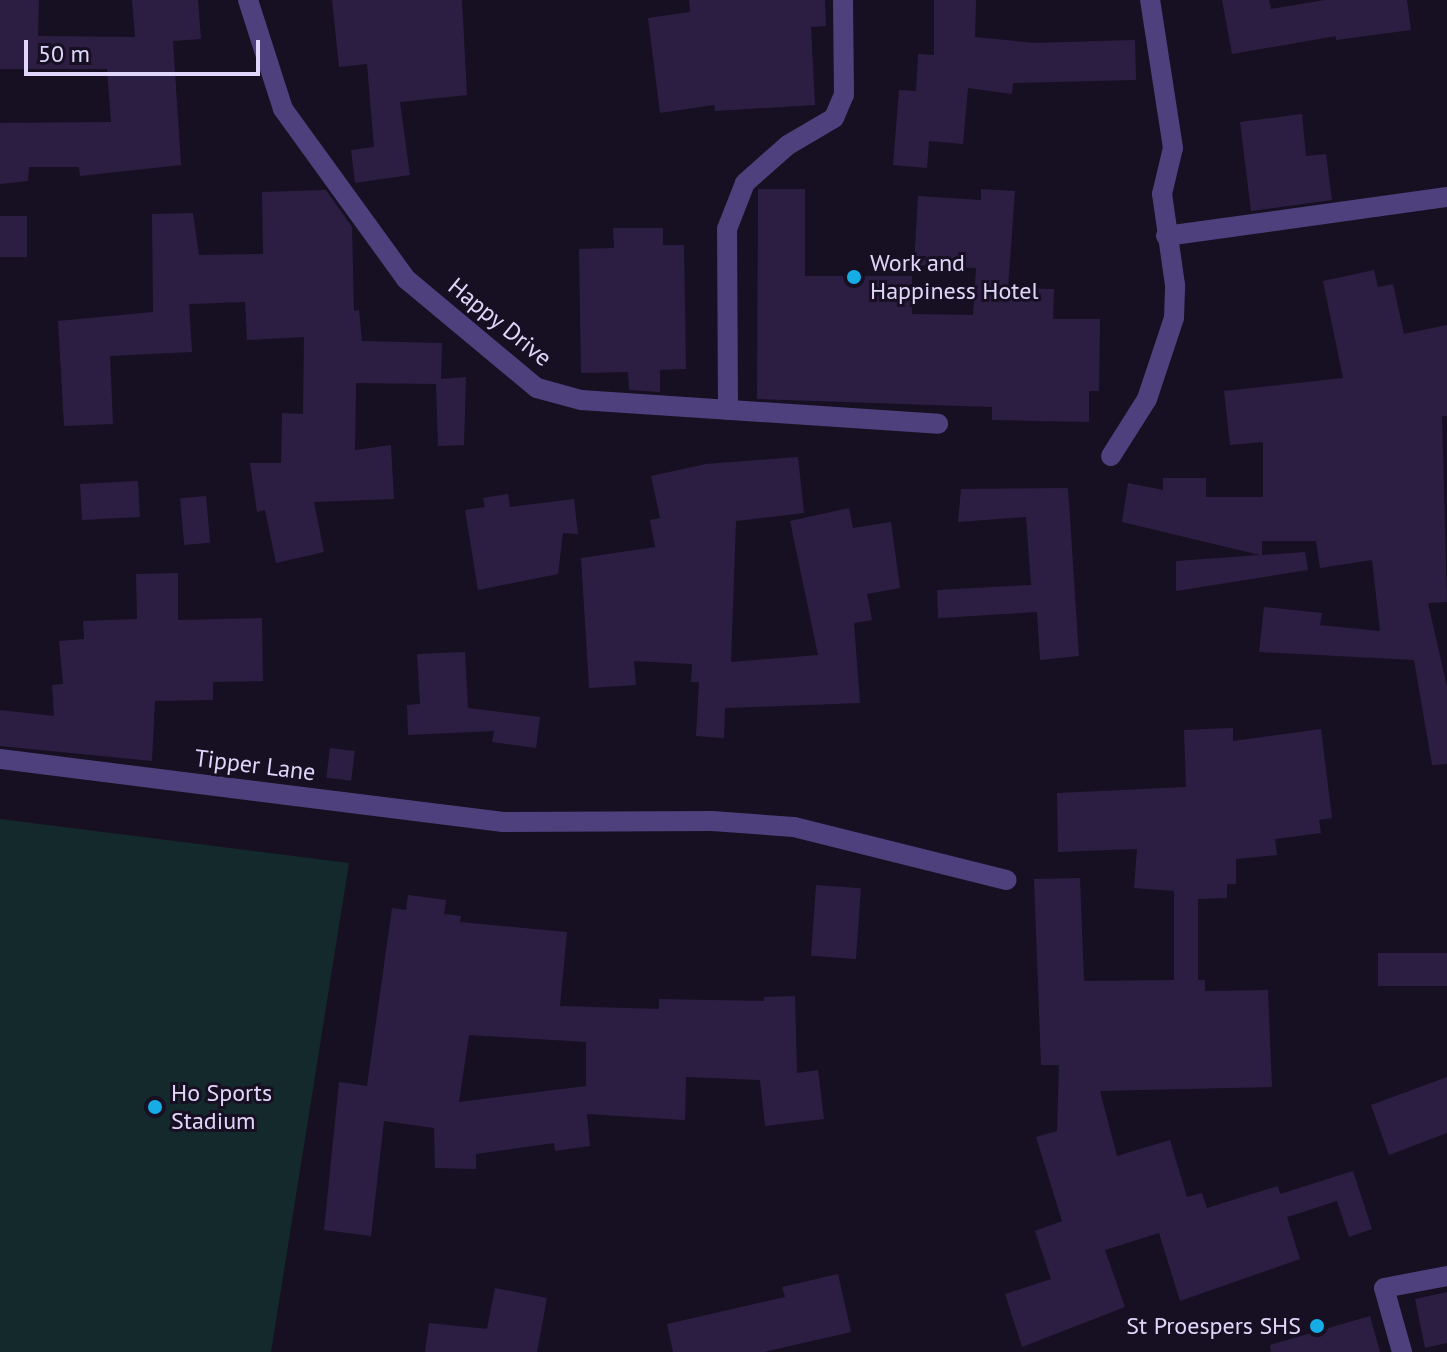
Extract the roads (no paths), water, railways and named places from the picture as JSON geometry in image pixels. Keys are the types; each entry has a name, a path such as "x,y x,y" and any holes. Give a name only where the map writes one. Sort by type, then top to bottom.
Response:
{"street":[{"name":"Happy Drive","path":"248,0 283,109 406,279 537,388 581,400 938,424"},
{"path":"728,410 727,229 745,183 788,145 834,118 844,95 843,0"},
{"path":"1111,456 1147,399 1168,350 1175,285 1162,194 1173,148 1150,0"},
{"path":"1166,236 1447,197"},
{"name":"Tipper Lane","path":"0,759 503,822 712,821 794,827 1007,880"},
{"path":"1402,1352 1384,1288 1447,1276"}],"place":[{"name":"Work and Happiness Hotel","path":"854,277"},
{"name":"Ho Sports Stadium","path":"155,1107"},
{"name":"St Proespers SHS","path":"1317,1326"}]}
